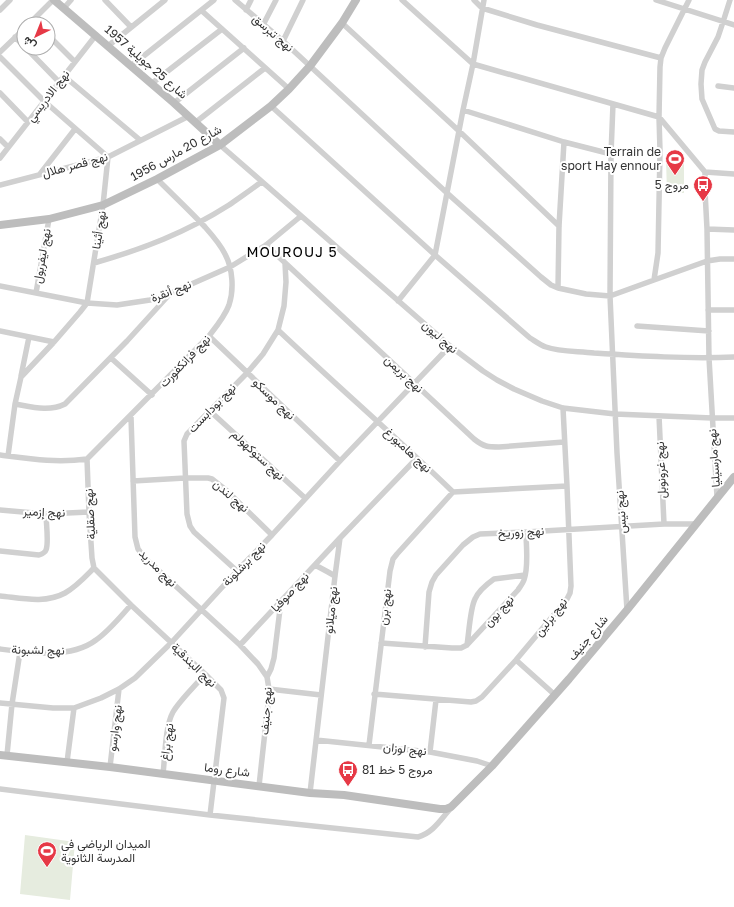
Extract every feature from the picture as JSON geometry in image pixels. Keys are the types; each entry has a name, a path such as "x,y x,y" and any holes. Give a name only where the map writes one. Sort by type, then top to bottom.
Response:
{"street":[{"path":"0,10 10,0"},
{"path":"40,16 54,0"},
{"name":"شارع 25 جويلية 1957","path":"54,0 196,122 220,145"},
{"path":"64,8 71,0"},
{"path":"105,0 131,27"},
{"path":"108,46 165,0"},
{"path":"131,66 214,0"},
{"name":"نهج تبرسق","path":"235,0 283,41 447,193 541,277 551,285 558,288"},
{"path":"246,10 251,0"},
{"path":"263,24 276,0"},
{"path":"283,41 303,0"},
{"name":"شارع 20 مارس 1956","path":"0,225 49,219 103,205 157,179 220,145 271,106 289,89 310,66 342,23 356,0"},
{"path":"402,0 473,64 659,117 705,172 734,174"},
{"path":"474,0 482,8 537,25 661,58"},
{"path":"398,301 435,256 473,64 484,0"},
{"path":"656,0 734,25"},
{"path":"654,280 657,266 658,245 661,58 689,0"},
{"path":"730,0 724,22 702,70 701,92 702,99 715,129 719,132 734,132"},
{"path":"202,11 289,89"},
{"path":"342,23 559,226"},
{"path":"152,84 222,29"},
{"name":"نهج الادريسي","path":"0,158 96,35"},
{"path":"0,52 15,37"},
{"path":"56,43 74,62"},
{"path":"174,103 244,48"},
{"path":"34,56 60,82"},
{"path":"0,57 44,101 108,157"},
{"path":"196,122 265,68"},
{"path":"64,76 140,140"},
{"path":"718,86 734,88"},
{"path":"0,93 28,122"},
{"name":"نهج نيس","path":"613,104 611,154 610,296 615,414 627,610"},
{"path":"271,106 435,256 530,338 538,343 557,350 612,354 709,358 734,357"},
{"path":"463,110 564,142 611,154"},
{"name":"نهج قصر هلال","path":"0,185 108,157 189,116"},
{"path":"40,175 75,129"},
{"path":"0,139 8,147"},
{"path":"564,142 559,226 558,288 586,294 610,296 707,261 734,259"},
{"name":"نهج ليون","path":"220,145 450,346 497,380 542,401 563,408 615,414 734,418"},
{"name":"نهج أثينا","path":"87,303 103,205 108,157"},
{"name":"نهج مارسيليا","path":"705,172 708,229 707,261 709,358 717,497"},
{"name":"نهج فرانكفورت","path":"87,459 131,417 209,336 229,306 232,291 232,277 226,255 220,244 157,179"},
{"path":"94,263 123,255 177,234 200,222 261,182"},
{"name":"نهج أنقرة","path":"0,286 87,303 117,305 150,300 162,297 230,267 266,245 301,216"},
{"name":"نهج ليفربول","path":"36,293 49,219"},
{"path":"708,229 734,230"},
{"name":"نهج بريمن","path":"266,245 474,439 486,446 499,447 564,442"},
{"name":"نهج بودابست","path":"237,570 194,532 190,526 187,514 184,447 185,437 247,373 263,354 278,330 284,306 286,282 285,263"},
{"path":"286,282 298,276"},
{"path":"15,404 48,409 64,404 111,358 169,294"},
{"path":"21,376 54,342 87,303"},
{"path":"708,310 734,310"},
{"path":"637,326 709,332"},
{"name":"نهج هامبورغ","path":"278,330 453,492"},
{"path":"0,331 54,342"},
{"name":"نهج موسكو","path":"209,336 340,461"},
{"path":"8,456 15,404 29,337"},
{"name":"نهج برشلونة","path":"0,703 53,708 74,708 101,698 119,689 135,678 171,642 237,570 450,346"},
{"path":"111,358 152,395"},
{"name":"نهج برلين","path":"374,694 436,700 476,701 482,697 516,660 567,599 571,586 563,408"},
{"name":"نهج ستوكهولم","path":"210,411 305,498"},
{"name":"نهج غرونوبل","path":"659,416 664,524"},
{"name":"نهج مدريد","path":"131,417 135,537 138,549 145,558 240,645"},
{"path":"0,456 48,461 87,459"},
{"path":"340,538 417,458"},
{"name":"نهج صقلية","path":"87,459 89,512 94,568"},
{"name":"شارع جنيف","path":"451,807 492,766 555,695 627,610 734,477"},
{"name":"نهج لندن","path":"133,481 185,478 212,479 227,491 272,534"},
{"path":"453,492 567,486"},
{"name":"نهج برن","path":"369,745 374,694 390,571 393,559 453,492"},
{"name":"نهج إزمير","path":"0,510 46,514 89,512"},
{"path":"0,551 39,555 44,554 47,544 46,514"},
{"name":"نهج زوريخ","path":"425,647 429,592 432,582 436,575 463,545 480,534 664,524 696,524"},
{"name":"نهج بون","path":"468,645 518,590 523,581 527,555 526,532"},
{"name":"نهج صوفيا","path":"240,645 340,538"},
{"name":"نهج ميلانو","path":"310,793 340,538"},
{"path":"315,565 335,576"},
{"path":"0,596 39,600 54,598 66,592 94,568"},
{"name":"نهج البندقية","path":"94,568 221,690 224,698 210,815"},
{"name":"نهج بون","path":"468,645 472,607 478,594 494,579 525,575"},
{"path":"267,677 274,658 281,602"},
{"name":"نهج لشبونة","path":"0,649 20,652 55,653 67,652 84,647 96,640 131,605"},
{"path":"381,644 452,648 460,648 468,645"},
{"name":"نهج جنيف","path":"240,645 258,664 267,677 269,689 259,786"},
{"path":"3,755 20,652"},
{"path":"516,660 555,695"},
{"name":"نهج براغ","path":"163,774 169,722 171,717 178,706 205,674"},
{"name":"نهج وارسو","path":"110,767 119,689"},
{"path":"269,689 321,695"},
{"path":"430,752 436,700"},
{"path":"67,762 74,708"},
{"name":"نهج لوزان","path":"316,740 430,752 476,760 492,766"},
{"name":"شارع روما","path":"3,755 110,767 310,793 344,795 440,809 451,807"},
{"path":"0,789 210,815 418,837 425,835 430,831 451,807"}],"shaded area":[{"name":"Terrain de sport Hay ennour","path":"684,158 684,193 667,193 666,159"},
{"name":"الميدان الرياضي في المدرسة الثانوية","path":"25,835 75,842 70,900 20,894"}],"place":[{"name":"Terrain de sport Hay ennour","path":"675,176"},
{"name":"مروج 5","path":"703,202"},
{"name":"مروج 5 خط 81","path":"348,787"},
{"name":"الميدان الرياضي في المدرسة الثانوية","path":"47,868"}],"district":[{"name":"MOUROUJ 5","path":"292,252"}]}
